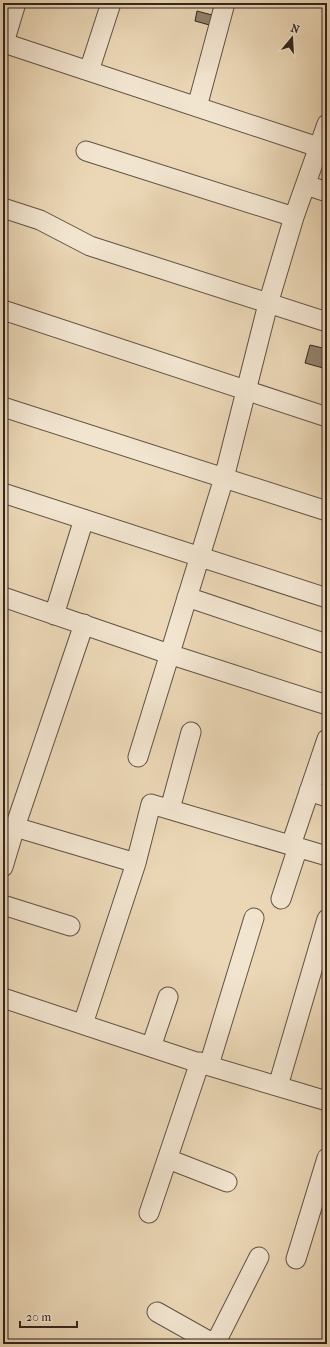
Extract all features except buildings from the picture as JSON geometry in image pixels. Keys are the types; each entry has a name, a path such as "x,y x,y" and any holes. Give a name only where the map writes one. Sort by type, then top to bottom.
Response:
{"street":[{"path":"16,3 4,45 89,71 318,147"},
{"path":"89,71 111,3"},
{"path":"197,107 225,3"},
{"path":"138,756 224,478 268,304 294,217 327,124"},
{"path":"86,151 294,217"},
{"path":"306,186 327,192"},
{"path":"3,208 40,220 90,246 327,322"},
{"path":"3,310 327,416"},
{"path":"3,408 327,511"},
{"path":"3,494 327,598"},
{"path":"54,614 84,519"},
{"path":"3,597 170,654 327,705"},
{"path":"187,597 327,644"},
{"path":"3,867 15,827 84,624"},
{"path":"170,809 191,732"},
{"path":"281,899 309,792 327,739"},
{"path":"309,792 327,797"},
{"path":"83,1024 136,863 152,804 327,856"},
{"path":"15,827 136,863"},
{"path":"3,905 70,926"},
{"path":"149,1213 204,1064 254,918"},
{"path":"278,1086 327,919"},
{"path":"151,1047 168,997"},
{"path":"3,998 204,1064 327,1100"},
{"path":"296,1259 327,1158"},
{"path":"168,1159 227,1182"},
{"path":"157,1312 215,1344 259,1257"}]}
